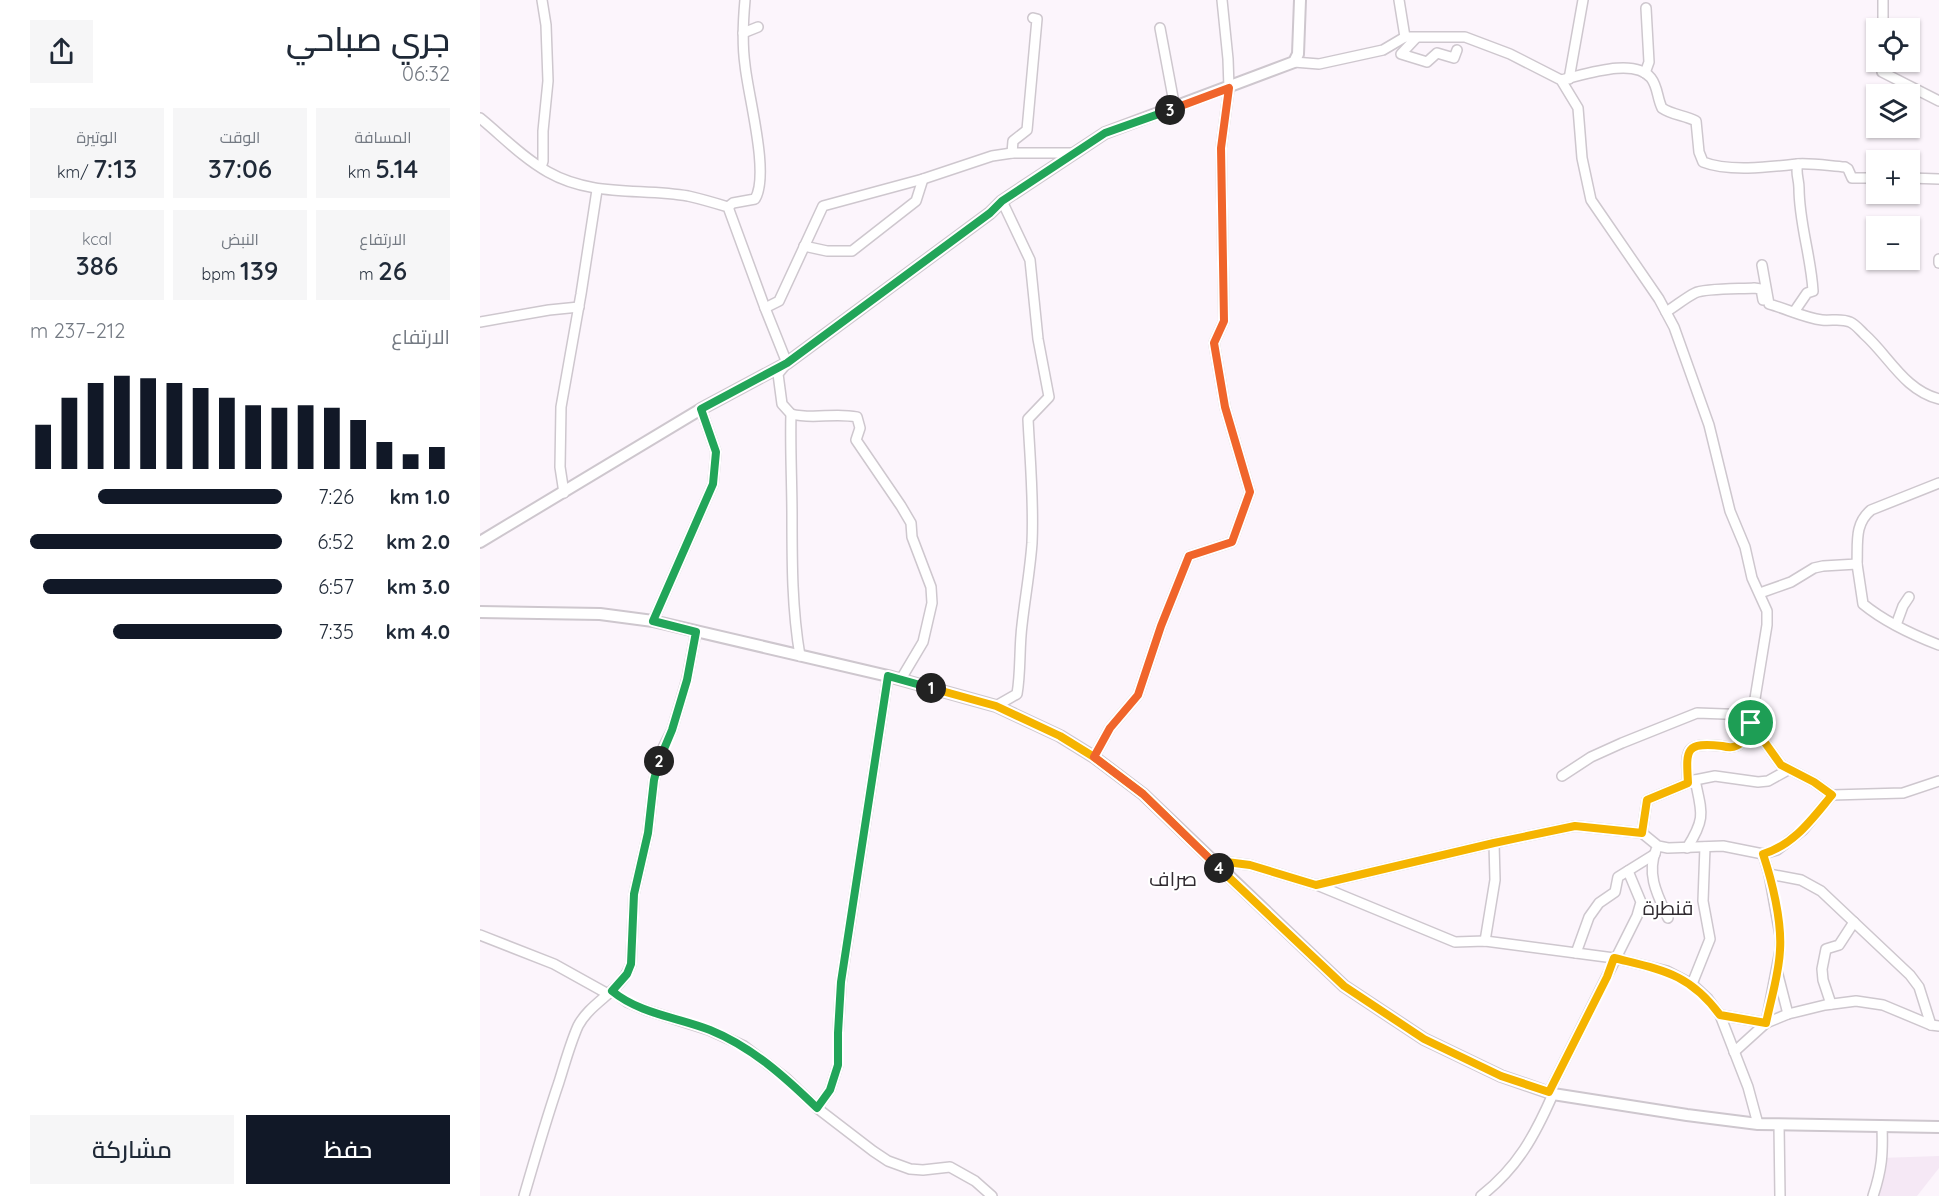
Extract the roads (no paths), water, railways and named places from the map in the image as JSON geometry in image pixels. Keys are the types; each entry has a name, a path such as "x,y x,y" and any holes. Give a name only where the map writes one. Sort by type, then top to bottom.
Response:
{"main road":[{"path":"480,542 701,409 787,363 981,220 1002,201 1073,153 1107,133 1294,62 1298,54 1300,0"},
{"path":"480,612 580,613 653,621 901,679 996,706 1060,736 1094,757 1143,794 1344,986 1424,1039 1501,1076 1551,1093 1758,1124 1939,1127"}],"street":[{"path":"541,167 548,81 546,25 542,0"},
{"path":"728,207 733,203 755,199 758,194 760,174 744,63 745,0"},
{"path":"1094,757 1110,728 1138,695 1161,626 1189,556 1232,542 1250,492 1225,407 1214,343 1224,321 1221,148 1229,88 1228,58 1220,2 1222,0"},
{"path":"1399,0 1405,38"},
{"path":"1583,0 1565,80 1578,108 1582,158 1591,200 1659,299 1688,362 1709,425 1730,511 1745,547 1752,578 1767,611 1767,626 1747,734 1735,747 1703,744 1689,750 1687,758 1691,782 1702,812 1702,820 1699,830 1687,848"},
{"path":"1883,0 1883,18"},
{"path":"1645,73 1649,62 1646,9"},
{"path":"1012,153 1013,141 1027,130 1037,19 1033,18"},
{"path":"743,33 758,27"},
{"path":"1160,28 1175,108"},
{"path":"1294,62 1319,64 1362,55 1383,50 1405,38 1465,37 1510,54 1565,80 1618,68 1640,69 1657,87 1662,108 1670,113 1686,116 1696,121 1699,152 1703,162 1713,166 1798,164 1845,167 1852,177 1866,178"},
{"path":"1416,38 1401,54 1427,62 1437,53 1454,57 1457,50"},
{"path":"1882,72 1939,101"},
{"path":"480,118 541,167 562,178 597,190 687,196 728,207"},
{"path":"765,308 779,301 823,206 923,179 992,156 1012,153 1073,153"},
{"path":"1794,312 1807,293 1813,291 1798,201 1799,185 1796,169 1798,164"},
{"path":"1920,178 1939,179"},
{"path":"804,246 827,251 852,251 916,201 923,179"},
{"path":"564,493 560,467 561,408 597,190"},
{"path":"996,706 1017,694 1032,541 1028,419 1049,397 1038,339 1030,260 1002,201"},
{"path":"728,207 787,363 778,374 782,404 791,414 804,417 842,413 857,417 860,428 856,440 910,523 912,537 931,587 932,603 923,642 901,679"},
{"path":"1769,304 1763,270 1760,282 1764,303 1824,321 1851,322 1871,340 1895,370 1920,392 1939,399"},
{"path":"1666,312 1696,292 1754,288 1761,290"},
{"path":"480,322 579,307"},
{"path":"653,621 713,484 716,452 701,409"},
{"path":"791,414 792,566 795,624 800,656"},
{"path":"1939,483 1871,510 1862,517 1859,527 1857,564 1863,604 1896,625 1939,645"},
{"path":"1760,593 1791,582 1814,568 1857,564"},
{"path":"1896,625 1909,597"},
{"path":"524,1196 537,1146 579,1025 627,974 631,964 634,894 648,833 654,780 662,750 672,730 687,680 696,632"},
{"path":"817,1108 830,1090 838,1065 841,982 888,676"},
{"path":"1562,776 1591,757 1697,713 1751,719"},
{"path":"1751,719 1781,765 1814,782 1832,795 1904,793 1939,781"},
{"path":"1642,833 1647,800 1691,782 1715,776 1758,782 1768,780 1788,770"},
{"path":"1576,952 1586,926 1599,903 1615,892 1618,877 1657,850 1734,847 1763,854 1777,850 1803,830 1832,795"},
{"path":"1316,885 1575,826 1642,833 1657,850"},
{"path":"1485,941 1495,880 1494,843"},
{"path":"1692,984 1710,939 1703,901 1706,847"},
{"path":"1657,850 1652,867 1652,878 1668,918"},
{"path":"1763,854 1780,935 1780,951 1766,1023"},
{"path":"1211,860 1250,865 1316,885 1455,942 1485,941 1576,952 1614,958 1667,971 1692,984 1708,999 1720,1015 1748,1087 1758,1124"},
{"path":"1481,1196 1498,1183 1522,1154 1536,1132 1551,1093 1614,958 1637,916 1641,902 1628,871"},
{"path":"1769,874 1801,880 1821,891 1910,975 1919,987 1935,1026"},
{"path":"1831,1004 1822,969 1826,949 1839,945 1854,922"},
{"path":"480,935 554,964 646,1011 709,1030 744,1046 787,1079 817,1108 888,1161 910,1169 950,1167 975,1181 992,1196"},
{"path":"1777,969 1788,1014"},
{"path":"1734,1052 1766,1023 1788,1014 1831,1004 1856,1001 1883,1005 1935,1026"},
{"path":"1720,1015 1766,1023"},
{"path":"1779,1125 1779,1196"},
{"path":"1873,1196 1883,1158 1882,1126"}],"district":[{"name":"صراف","path":"1173,878"},
{"name":"قنطرة","path":"1668,907"}]}
